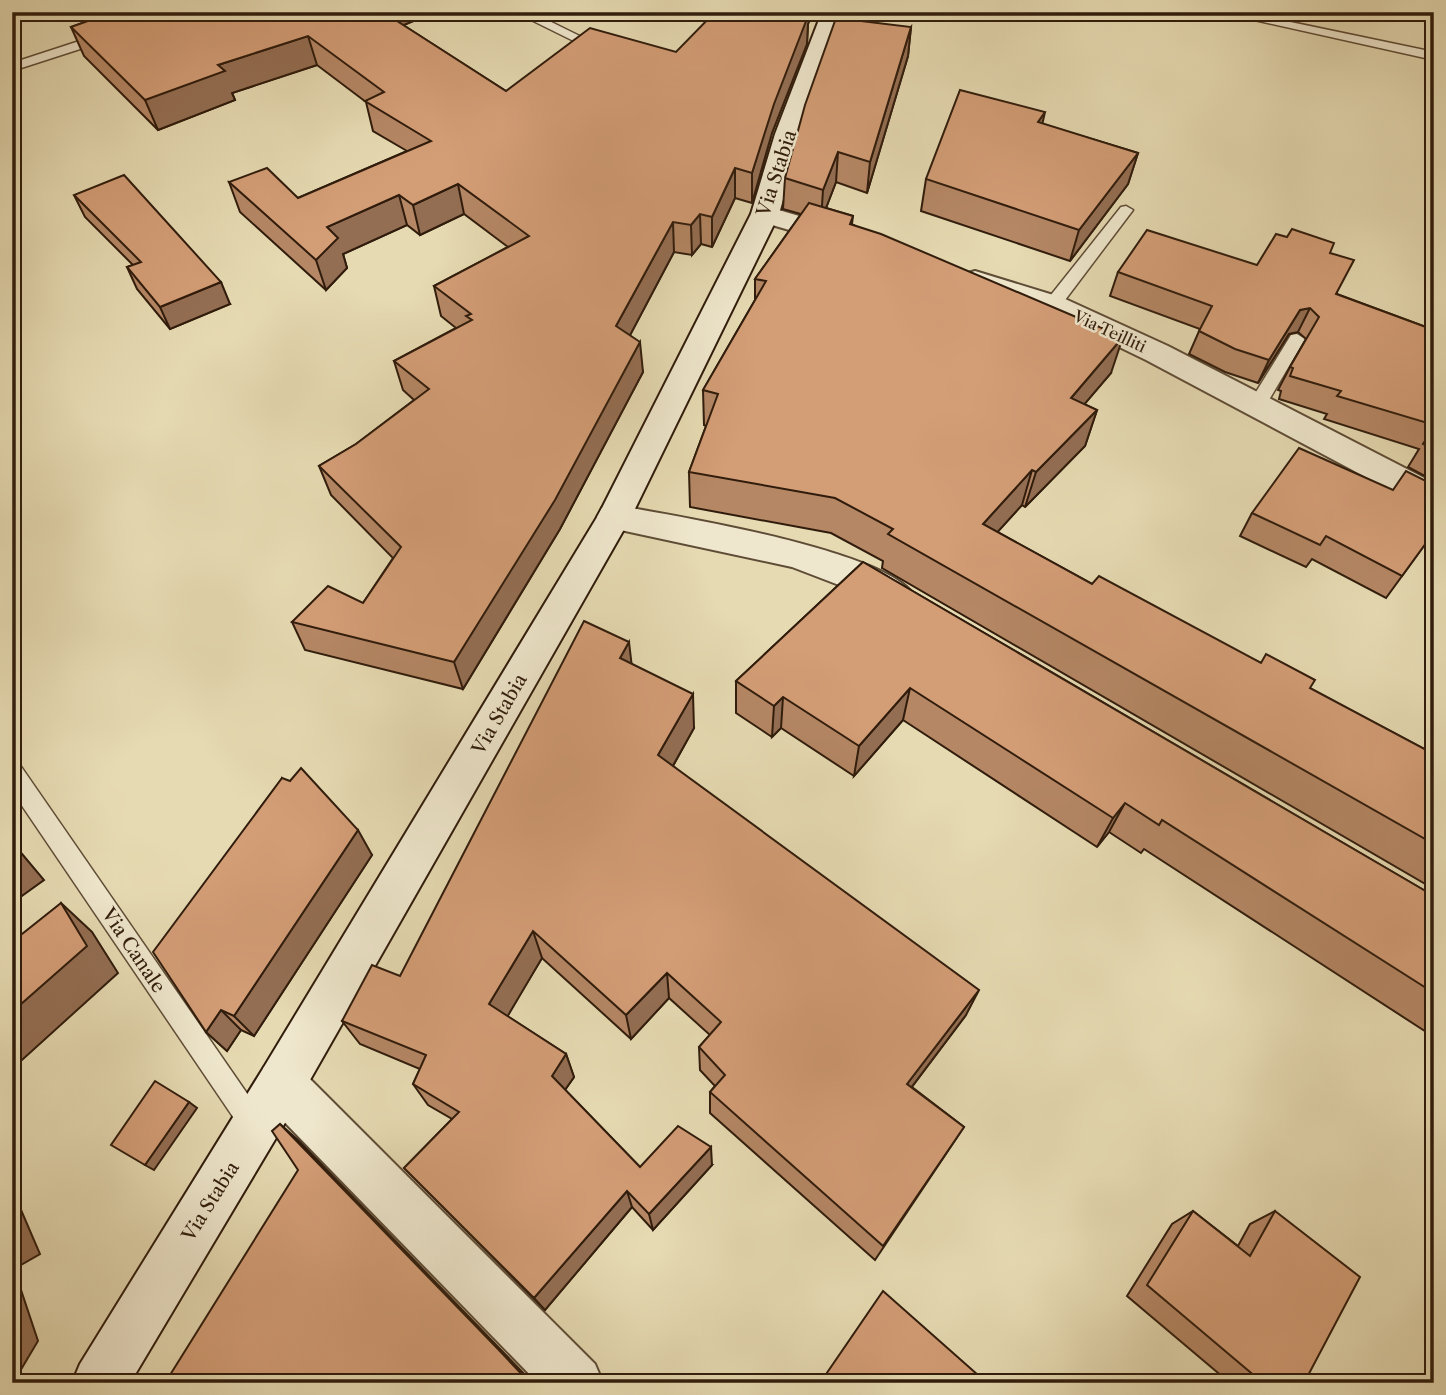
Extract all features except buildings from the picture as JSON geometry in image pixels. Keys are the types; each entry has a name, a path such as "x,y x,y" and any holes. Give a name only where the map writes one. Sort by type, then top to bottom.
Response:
{"main road":[{"name":"Via Stabia","path":"99,1383 256,1127 614,517 765,214 788,134 833,12"},
{"path":"765,214 874,248"},
{"name":"Via Teilliti","path":"951,272 1053,304 1257,405 1434,498"},
{"path":"614,517 815,560 865,579 924,614"},
{"path":"281,1084 576,1383"}],"lane":[{"path":"521,12 619,56"},
{"path":"1224,12 1434,56"},
{"path":"12,67 116,33"},
{"path":"1053,304 1126,210"},
{"path":"1257,405 1297,339"},
{"name":"Via Canale","path":"12,772 256,1127"}]}
